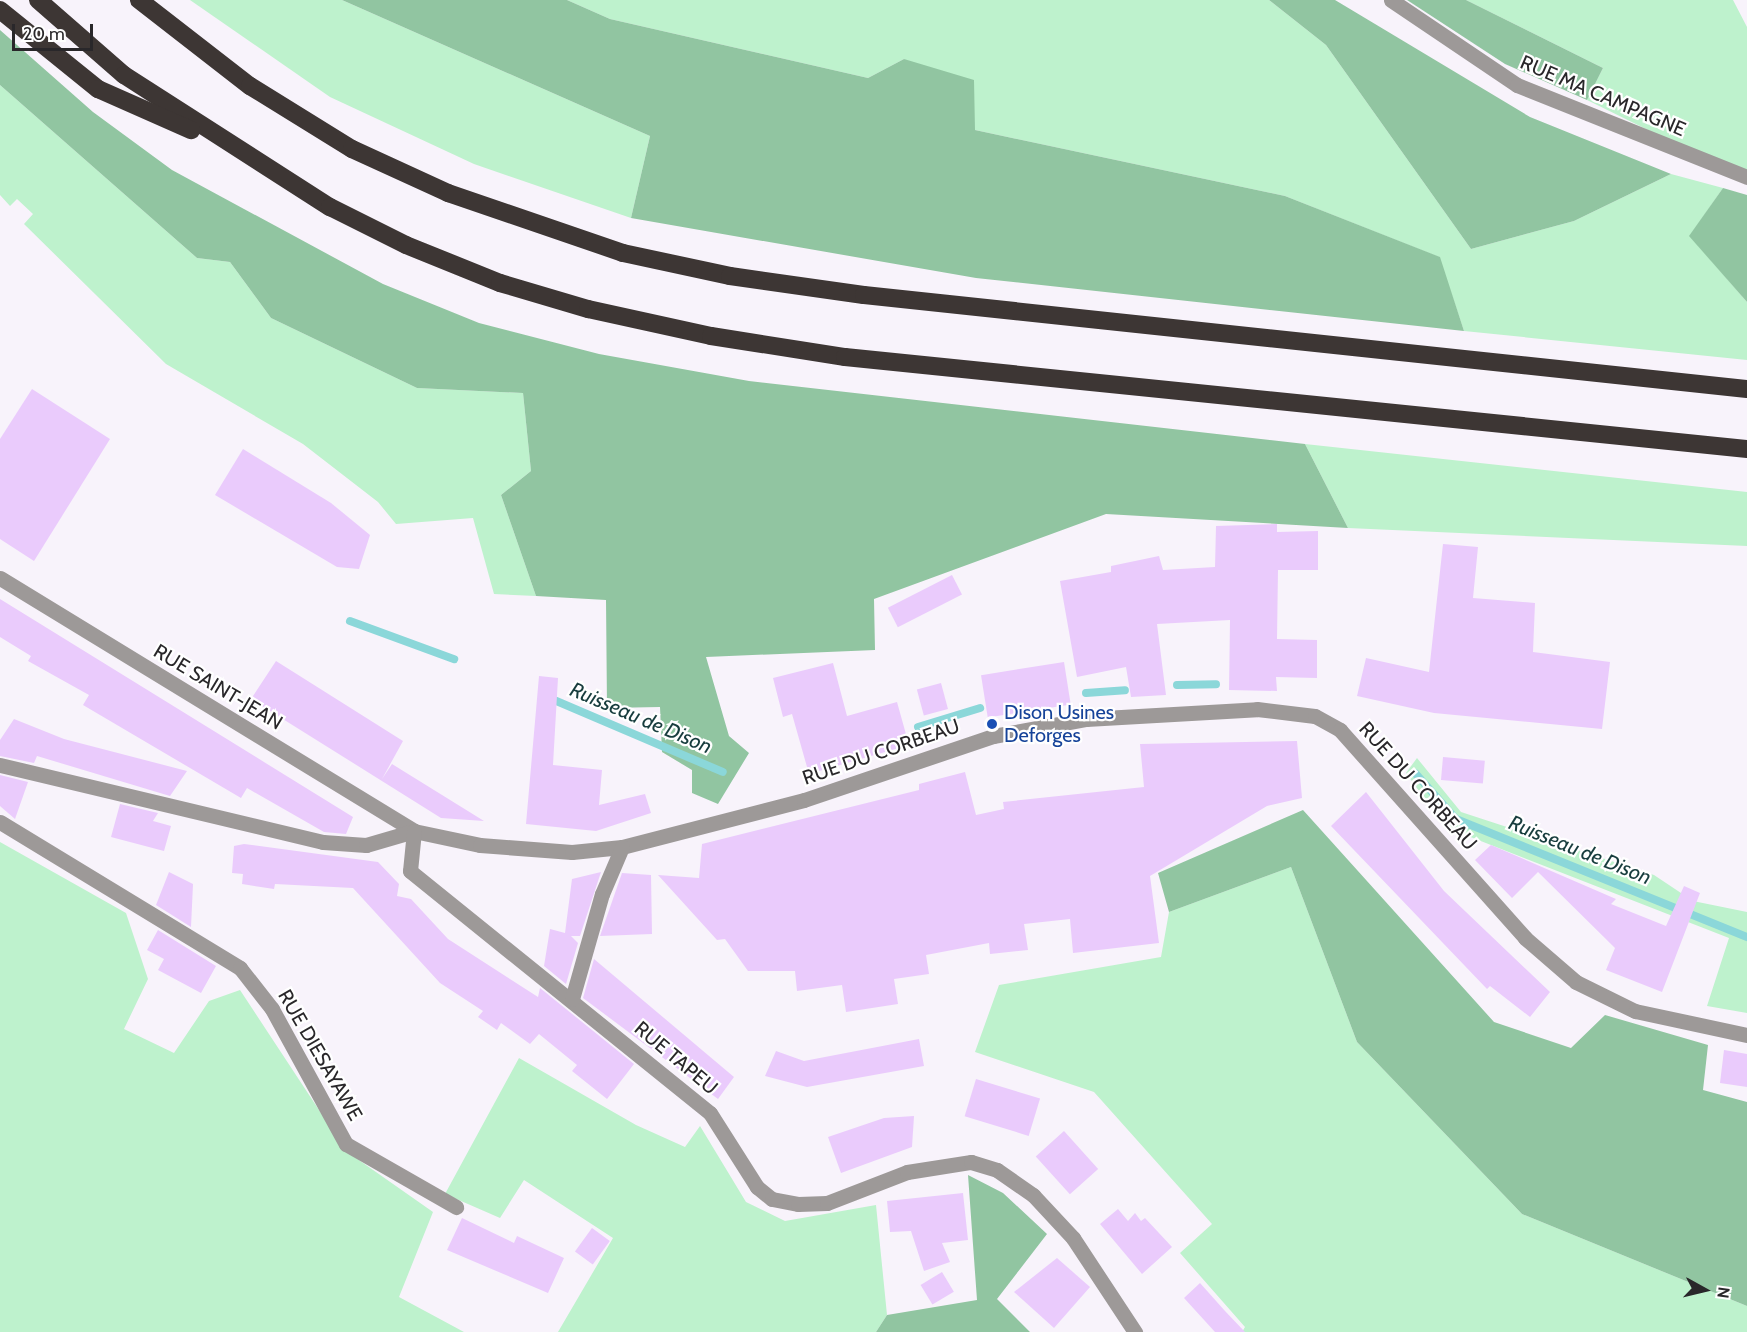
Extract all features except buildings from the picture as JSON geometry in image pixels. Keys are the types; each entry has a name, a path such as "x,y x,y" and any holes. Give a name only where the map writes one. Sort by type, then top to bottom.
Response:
{"highway":[{"path":"38,0 124,75 236,150 330,207 406,245 500,283 588,309 711,336 845,357 1747,448"},
{"path":"139,0 250,86 352,148 448,192 623,254 730,276 864,296 1747,389"},
{"path":"0,10 98,89 236,150"}],"street":[{"name":"RUE MA CAMPAGNE","path":"1391,0 1517,85 1747,177"},
{"name":"RUE SAINT-JEAN","path":"0,578 414,831"},
{"name":"RUE DU CORBEAU","path":"414,831 514,848 572,852 622,847 804,800 993,736 1097,718 1257,709 1315,716 1340,729 1525,938 1576,982 1635,1011 1747,1035"},
{"path":"0,765 322,842 366,845 414,831"},
{"name":"RUE DIESAYAWE","path":"0,822 240,968 273,1009 346,1144 456,1207"},
{"name":"RUE TAPEU","path":"414,831 410,871 572,999 710,1113 757,1187 772,1198 798,1204 827,1203 908,1172 971,1162 997,1170 1033,1195 1073,1238 1135,1332"},
{"path":"572,999 602,894 622,847"}],"green space":[{"path":"190,0 342,0 650,136 631,218 474,164 330,97"},
{"path":"342,0 567,0 610,19 868,78 904,59 974,80 975,130 1285,196 1440,257 1464,331 976,278 631,218 650,136"},
{"path":"567,0 1269,0 1326,45 1471,249 1574,221 1671,174 1723,188 1690,236 1747,302 1747,360 1464,331 1439,257 1285,196 975,130 904,59 868,78 610,19"},
{"path":"1269,0 1335,0 1530,117 1671,174 1574,221 1471,249 1326,45"},
{"path":"1407,0 1466,0 1603,68 1587,100 1505,64"},
{"path":"1466,0 1733,0 1747,27 1747,170 1709,160 1587,100 1603,68"},
{"path":"0,30 93,112 172,170 383,284 479,323 599,354 749,381 1305,444 1348,528 1106,514 874,599 875,650 706,657 729,736 749,753 718,804 692,793 692,770 662,752 660,707 607,708 606,600 536,596 501,495 531,471 523,393 417,388 271,318 230,262 197,258 0,85"},
{"path":"0,85 197,258 230,262 271,318 417,388 523,393 531,471 501,495 536,596 494,594 473,518 396,524 378,502 303,444 166,364 24,224 33,214 17,199 10,206 0,195"},
{"path":"1723,188 1747,195 1747,302 1689,236"},
{"path":"1305,444 1747,492 1747,546 1348,528"},
{"path":"1417,758 1461,812 1654,875 1693,901 1747,912 1747,1013 1707,1006 1729,938 1445,827 1406,773"},
{"path":"1303,810 1494,1022 1571,1048 1605,1015 1708,1045 1703,1090 1747,1102 1747,1306 1522,1214 1357,1042 1291,867 1169,912 1158,873"},
{"path":"0,842 126,913 148,979 124,1029 174,1053 209,1001 240,990 346,1151 433,1212 399,1297 464,1332 0,1332"},
{"path":"1291,867 1357,1042 1522,1214 1747,1306 1747,1332 1242,1332 1245,1327 1180,1253 1212,1224 1094,1092 975,1052 999,985 1161,957 1169,912"},
{"path":"519,1058 636,1125 685,1147 700,1126 746,1202 785,1221 876,1205 887,1315 876,1332 558,1332 613,1238 524,1180 500,1218 445,1194"},
{"path":"968,1175 1003,1193 1047,1234 997,1299 1030,1332 876,1332 887,1315 977,1300"}],"waterway":[{"name":"Ruisseau de Dison","path":"350,621 454,659"},
{"name":"Ruisseau de Dison","path":"1177,685 1216,684"},
{"name":"Ruisseau de Dison","path":"1086,693 1125,690"},
{"name":"Ruisseau de Dison","path":"547,697 723,772"},
{"name":"Ruisseau de Dison","path":"918,727 980,708"},
{"name":"Ruisseau de Dison","path":"1415,773 1456,819 1747,937"}],"place":[{"name":"Dison Usines Deforges","path":"992,724"}]}
